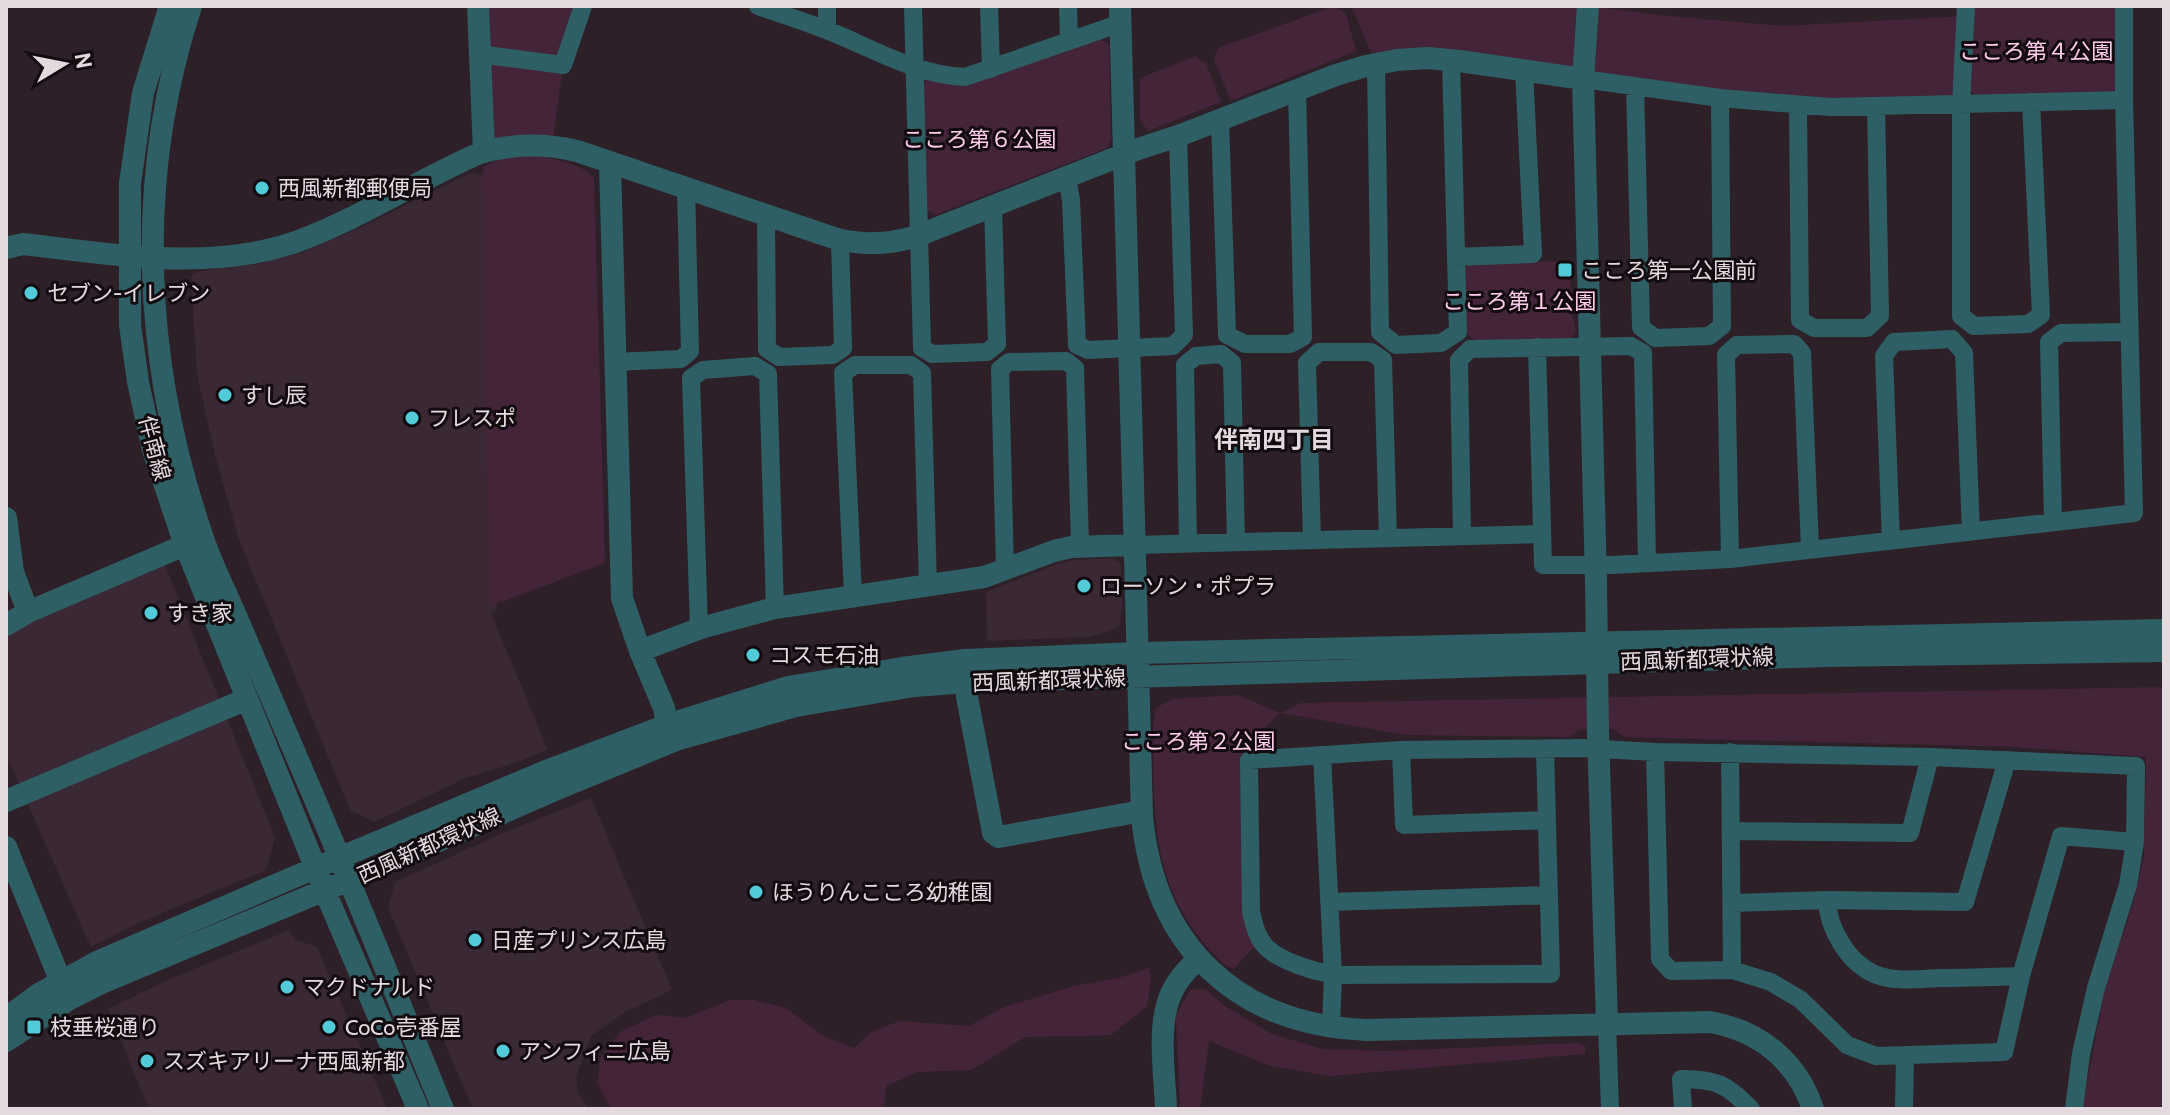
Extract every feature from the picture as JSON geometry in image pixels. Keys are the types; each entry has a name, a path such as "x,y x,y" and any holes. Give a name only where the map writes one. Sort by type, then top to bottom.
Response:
{"street":[{"name":"伴南線","path":"170,6 143,93 130,183 175,449 202,537 341,858 443,1109"},
{"name":"伴南線","path":"191,6 178,46 162,122 130,325 138,382 153,450 185,545 315,868 418,1109"},
{"path":"478,6 484,152"},
{"path":"479,54 563,65 583,6"},
{"path":"758,6 827,30 914,68 942,76 965,77 1069,41 1120,14 1144,842 1158,893 1177,928 1199,958 1241,994 1264,1007 1289,1018 1331,1027 1367,1030 1710,1022 1744,1031 1774,1049 1806,1090 1813,1109"},
{"path":"827,6 827,30"},
{"path":"913,6 922,348 932,354 987,352 997,344 993,206"},
{"path":"989,6 991,69"},
{"path":"1068,6 1069,41"},
{"path":"1588,6 1583,79 1610,1109"},
{"path":"1966,6 1961,105 1961,316 1974,326 2028,324 2041,315 2031,102"},
{"path":"1537,347 1543,565 1596,573 1647,562 1730,559 2134,513 2124,6"},
{"path":"6,248 23,244 141,258 228,256 264,250 299,240 484,152 519,144 577,151 840,240 883,244 917,236 1336,75 1397,60 1451,60 1720,98 1798,105 1876,107 2124,100"},
{"path":"1376,64 1380,332 1396,345 1441,343 1458,332 1451,60"},
{"path":"1456,257 1533,254 1524,70"},
{"path":"1635,86 1641,327 1655,338 1709,336 1722,326 1720,98"},
{"path":"1220,120 1227,335 1245,344 1290,344 1303,337 1297,90"},
{"path":"1798,105 1800,320 1814,328 1867,328 1880,316 1876,107"},
{"path":"1067,178 1071,200 1076,343 1088,350 1172,346 1183,336 1178,136"},
{"path":"610,163 622,598 664,708 667,725"},
{"path":"615,362 681,359 690,351 686,188"},
{"path":"766,215 767,349 779,357 833,355 843,348 840,240"},
{"path":"2053,522 2049,342 2061,333 2130,332"},
{"path":"1891,541 1884,356 1894,342 1952,339 1964,353 1971,532"},
{"path":"1730,559 1726,355 1737,345 1794,344 1802,353 1810,549"},
{"path":"1462,536 1459,360 1470,349 1631,346 1643,353 1647,562"},
{"path":"1312,540 1307,363 1319,352 1371,352 1383,360 1388,538"},
{"path":"1188,543 1185,365 1196,356 1221,354 1232,363 1236,542"},
{"path":"1005,571 1000,369 1009,362 1066,361 1075,368 1080,546"},
{"path":"853,596 843,373 855,365 911,365 922,373 928,586"},
{"path":"699,629 691,378 703,370 755,366 768,374 775,608"},
{"path":"6,518 13,572 28,612"},
{"path":"640,651 699,629 775,608 968,580 1005,571 1054,551 1080,546 1542,534"},
{"path":"6,625 28,612 185,545"},
{"name":"西風新都環状線","path":"6,1018 39,994 99,961 315,868 546,771 667,725 788,687 965,660 1138,653 2164,630"},
{"name":"西風新都環状線","path":"6,1041 68,1000 106,981 555,790 676,740 796,706 914,686 968,682 1810,656 2164,651"},
{"path":"968,682 967,697 993,833 999,837 1142,811"},
{"path":"6,801 247,699"},
{"path":"1545,749 1551,974 1333,975 1313,971 1266,947 1256,932 1251,912 1249,760 1401,750 1545,749 1598,741 1655,752 1930,757 2136,766 2135,842 2128,885 2096,988 2081,1054 2074,1109"},
{"path":"1401,750 1404,825 1546,820"},
{"path":"1655,752 1660,959 1671,971 1732,970 1771,982 1801,1000 1847,1045 1876,1056 2004,1052 2021,976 2061,836 2135,842"},
{"path":"1730,752 1732,970"},
{"path":"1322,755 1333,975 1331,1027"},
{"path":"1732,831 1910,833 1930,757"},
{"path":"1732,903 1827,900 1965,902 2007,760"},
{"path":"6,847 61,982"},
{"path":"1330,902 1549,895"},
{"path":"1827,900 1828,915 1840,941 1856,962 1875,974 1896,979 2021,976"},
{"path":"1166,1109 1164,1016 1173,989 1199,958"},
{"path":"1904,1109 1905,1056"},
{"path":"1683,1109 1681,1079 1708,1080 1732,1090 1751,1109"}],"shaded area":[{"path":"470,173 498,177 490,381 497,609 491,613 548,750 466,778 374,822 350,810 238,537 197,375 191,276 200,271 258,264 303,252 362,227"},
{"path":"1112,558 1121,565 1122,608 1119,626 1090,637 987,641 986,592 1058,564"},
{"path":"163,560 275,838 266,870 145,920 91,947 6,755 6,634"},
{"path":"591,798 672,990 627,1011 591,1036 576,1077 578,1093 589,1109 473,1109 388,907 395,882 503,833"},
{"path":"290,930 294,939 317,947 387,1109 149,1109 108,1009 167,980"}],"green space":[{"path":"478,6 583,6 563,65 552,146 484,152"},
{"path":"1334,6 1346,14 1356,51 1231,101 1214,60 1218,48"},
{"path":"1351,6 1589,6 1783,26 1966,16 1961,105 1905,106 1376,64"},
{"name":"こころ第４公園","path":"1972,6 2116,6 2117,87 2110,95 1980,99 1971,91"},
{"name":"こころ第６公園","path":"1099,38 1109,45 1111,138 1107,148 935,215 924,208 919,87 929,79 964,85"},
{"path":"1196,56 1206,63 1221,102 1148,131 1140,120 1140,78"},
{"path":"530,154 573,165 594,178 605,563 491,606 484,365 483,167 494,161"},
{"name":"こころ第１公園","path":"1570,261 1571,308 1576,331 1571,340 1475,340 1465,333 1463,270 1470,263"},
{"path":"2164,687 2164,1109 2082,1109 2105,988 2133,903 2144,856 2146,757 2016,747 1625,737 1613,729 1579,730 1570,737 1407,735 1280,713 1301,703"},
{"name":"こころ第２公園","path":"1238,695 1280,713 1241,752 1247,916 1258,942 1234,969 1221,961 1202,941 1184,916 1163,864 1155,809 1153,723 1156,708 1172,699"},
{"path":"1149,968 1151,979 1147,1006 1111,1035 1025,1037 972,1070 918,1072 886,1086 884,1109 611,1109 597,1082 601,1057 620,1032 656,1015 686,1018 730,1000 754,1000 786,1008 825,1037 854,1048 870,1033 899,1021 969,1026 1004,1007"},
{"path":"1205,989 1225,1006 1272,1034 1323,1049 1386,1051 1579,1043 1586,1047 1585,1054 1330,1076 1270,1066 1209,1041 1200,1109 1180,1109 1176,1015 1190,990"}],"place":[{"name":"西風新都郵便局","path":"262,188"},
{"name":"こころ第一公園前","path":"1565,270"},
{"name":"セブン-イレブン","path":"31,293"},
{"name":"すし辰","path":"225,395"},
{"name":"フレスポ","path":"412,418"},
{"name":"ローソン・ポプラ","path":"1084,586"},
{"name":"すき家","path":"151,613"},
{"name":"コスモ石油","path":"753,655"},
{"name":"ほうりんこころ幼稚園","path":"756,892"},
{"name":"日産プリンス広島","path":"475,940"},
{"name":"マクドナルド","path":"287,987"},
{"name":"枝垂桜通り","path":"34,1027"},
{"name":"CoCo壱番屋","path":"329,1027"},
{"name":"アンフィニ広島","path":"503,1051"},
{"name":"スズキアリーナ西風新都","path":"147,1061"}],"district":[{"name":"伴南四丁目","path":"1274,440"}]}
